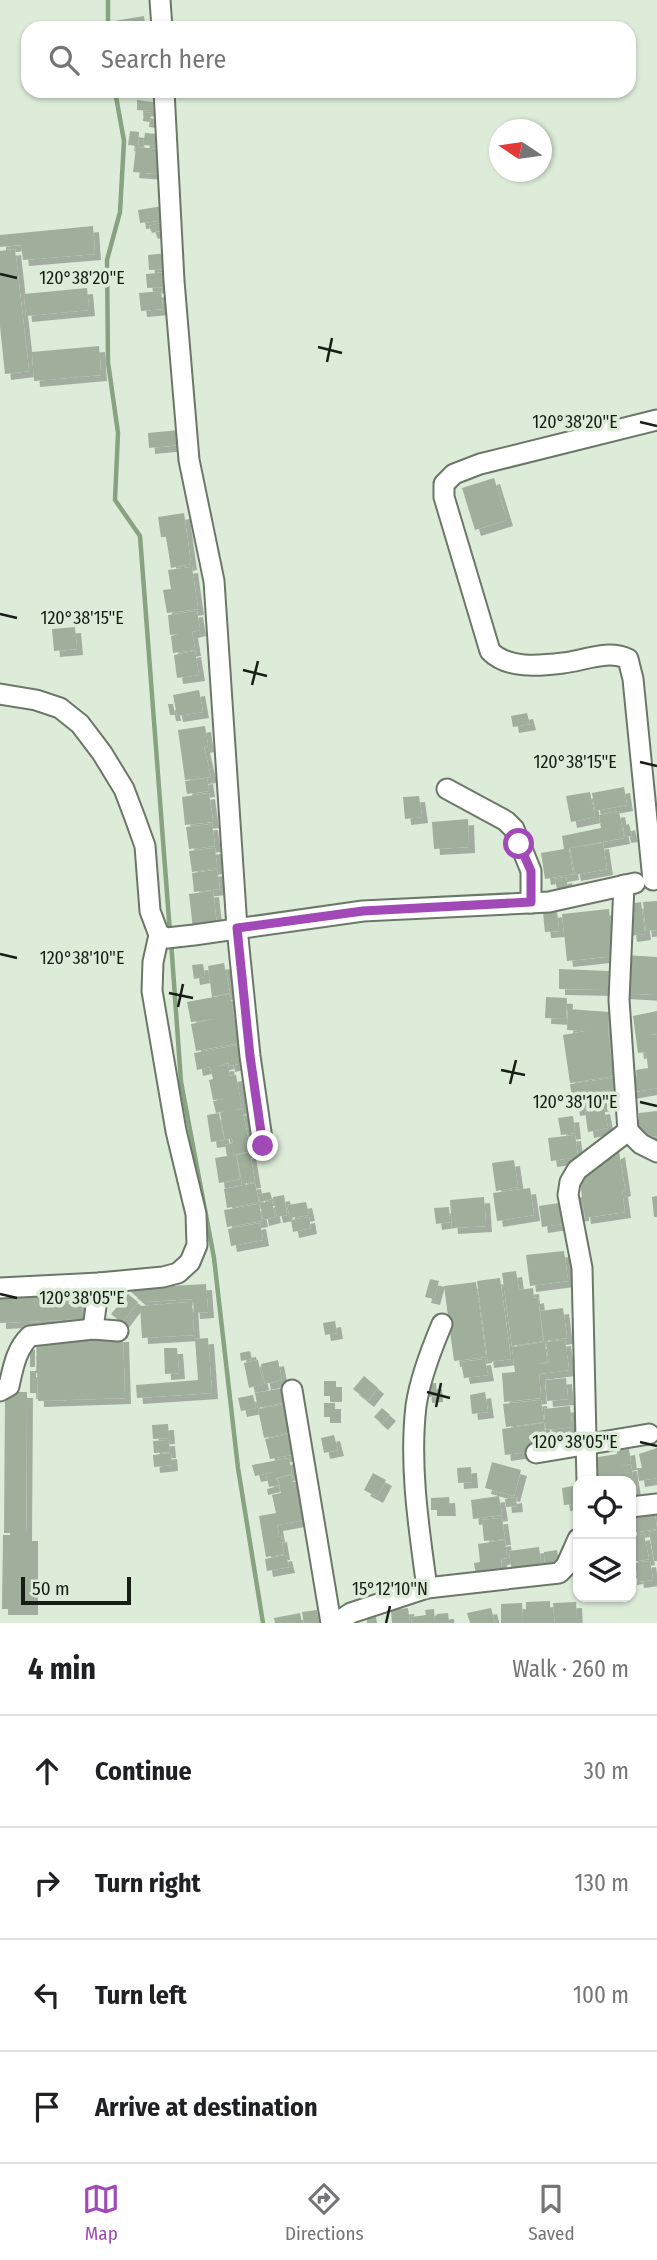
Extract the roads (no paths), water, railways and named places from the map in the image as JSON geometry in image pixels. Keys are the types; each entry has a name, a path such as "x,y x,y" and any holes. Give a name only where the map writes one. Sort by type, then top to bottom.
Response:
{"street":[{"path":"160,0 162,21"},
{"path":"164,98 174,281 189,460 214,581 237,928 250,1056 263,1146"},
{"path":"163,936 194,935 363,911 549,902 655,880 628,659 613,655 563,663 509,664 497,658 490,651 466,573 444,497 444,484 454,474 480,464 657,420"},
{"path":"0,694 36,700 60,708 80,724 124,789 145,846 150,911 163,936 153,961 152,991 176,1131 196,1214 197,1245 190,1262 178,1273 99,1283 0,1288"},
{"path":"447,789 506,821 514,829 531,871 531,902"},
{"path":"624,886 619,1000 628,1131 641,1144 657,1152"},
{"path":"587,1476 582,1268 568,1195 570,1182 577,1170 628,1131"},
{"path":"93,1329 99,1283"},
{"path":"427,1588 415,1485 416,1404 430,1351 442,1324"},
{"path":"0,1391 9,1386 14,1363 24,1342 30,1336 93,1329 118,1331"},
{"path":"292,1390 334,1623 351,1613 427,1588 559,1573 566,1566 573,1550"},
{"path":"536,1452 649,1434"},
{"path":"636,1506 657,1504"}],"waterway":[{"path":"108,0 108,21"},
{"path":"116,98 124,141 120,212 107,260 108,362 118,433 115,500 140,536 170,933"},
{"path":"171,941 181,1082 214,1258 238,1468 263,1623"}]}
